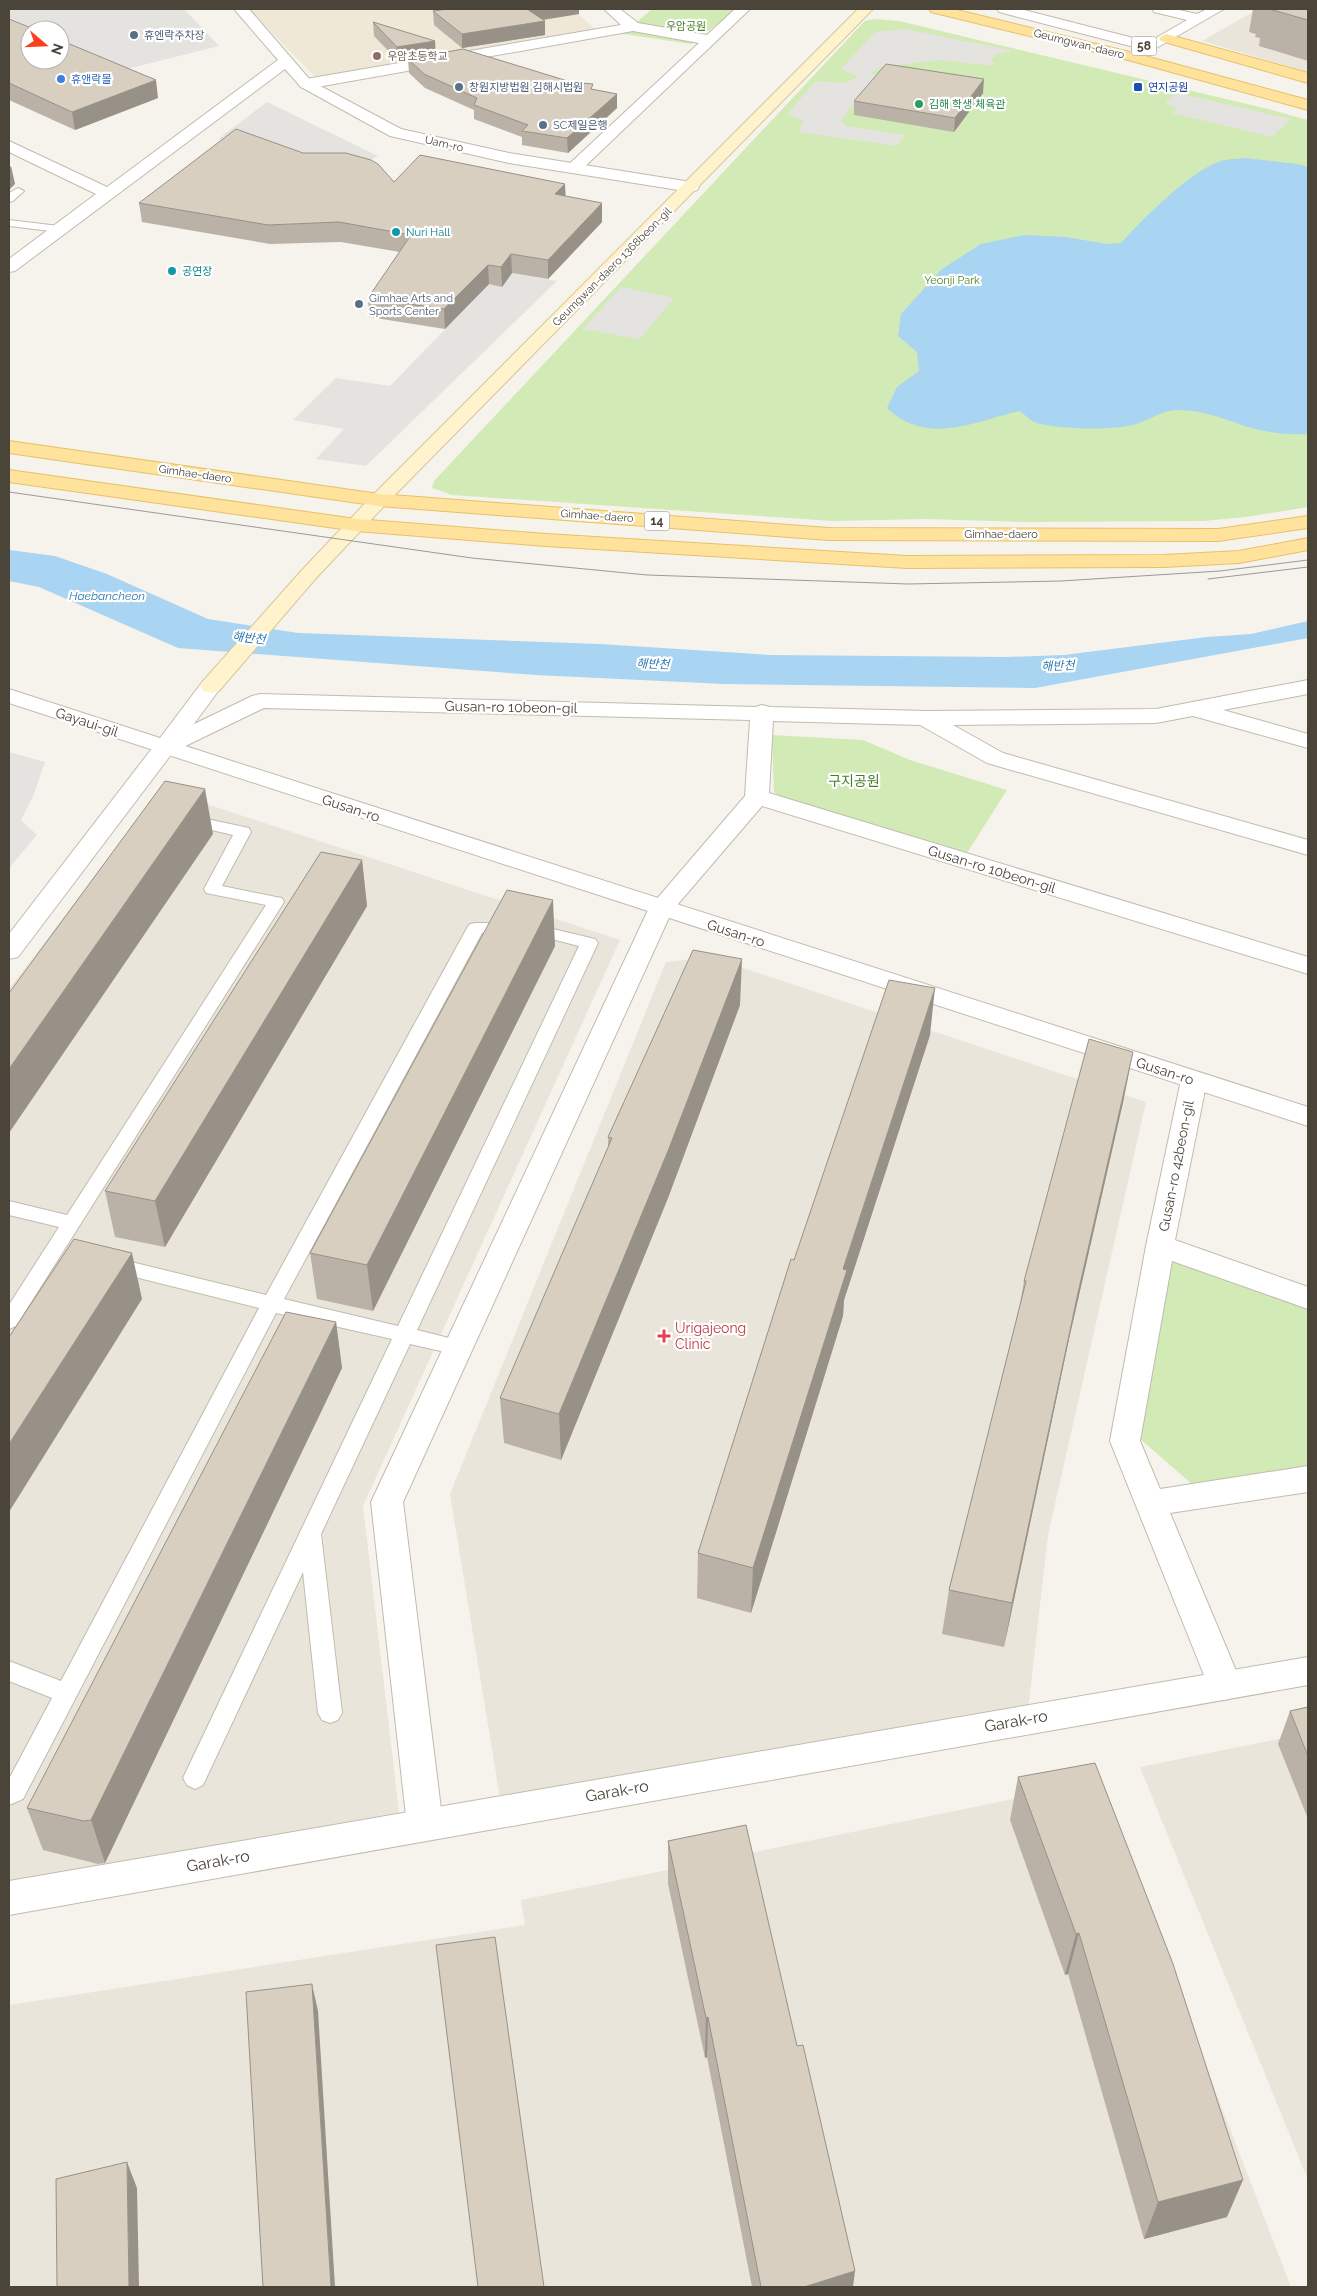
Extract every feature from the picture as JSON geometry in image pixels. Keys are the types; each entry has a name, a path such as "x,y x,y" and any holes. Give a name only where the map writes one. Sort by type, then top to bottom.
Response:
{"main road":[{"name":"Geumgwan-daero 1368beon-gil","path":"211,686 310,572 379,500 692,187 866,9"},
{"name":"Geumgwan-daero","path":"936,9 1134,57 1308,105"},
{"name":"Geumgwan-daero","path":"978,9 1100,40 1150,47 1308,90"},
{"path":"1166,38 1308,78"},
{"name":"Gimhae-daero","path":"9,447 379,500 829,534 1218,535 1308,522"},
{"name":"Gimhae-daero","path":"9,476 356,524 546,540 719,549 907,562 1164,561 1239,557 1308,544"}],"street":[{"name":"Uam-ro","path":"241,9 306,84 396,133 509,158 692,187"},
{"path":"611,9 632,27"},
{"path":"573,169 743,9"},
{"path":"1004,9 1150,47"},
{"path":"1159,9 1199,20"},
{"path":"1134,57 1218,9"},
{"path":"306,84 632,27 709,40"},
{"path":"9,267 285,62"},
{"path":"9,146 108,193"},
{"path":"9,951 165,747 190,711 211,686"},
{"name":"Gusan-ro 10beon-gil","path":"165,747 260,701 762,712 926,718 1156,716 1308,687"},
{"name":"Gayaui-gil","path":"9,696 165,747"},
{"path":"1195,709 1308,741"},
{"path":"425,1825 387,1502 660,908 757,797 762,712"},
{"name":"Gusan-ro 10beon-gil","path":"926,718 995,758 1308,848"},
{"name":"Gusan-ro","path":"165,747 1308,1117"},
{"name":"Gusan-ro 10beon-gil","path":"757,797 1308,966"},
{"name":"Gusan-ro 42beon-gil","path":"1194,1080 1160,1246 1308,1298"},
{"path":"1160,1246 1125,1441 1225,1685"},
{"path":"1151,1503 1308,1479"},
{"name":"Garak-ro","path":"9,1898 1308,1671"}],"lane":[{"path":"9,199 18,191"},
{"path":"9,223 59,230"},
{"path":"9,1321 73,1254 72,1222 276,902 212,889 243,832 170,816"},
{"path":"9,1794 15,1791 272,1304 476,928 528,928 588,943 195,1778"},
{"path":"9,1208 72,1222"},
{"path":"73,1254 272,1304 406,1333 458,1347"},
{"path":"310,1534 330,1713"},
{"path":"9,1671 66,1693"}],"shaded area":[{"name":"휴엔락주차장","path":"9,9 184,9 219,46 127,69 70,44 70,20 20,20 20,23 9,18"},
{"name":"우암초등학교","path":"249,9 573,9 602,35 315,77"},
{"path":"1258,9 1308,9 1308,72 1202,41"},
{"path":"905,29 1014,51 997,53 990,61 996,64 986,65 939,60 881,67 870,74 886,76 865,90 841,120 846,126 905,135 897,146 799,132 803,120 787,114 816,81 843,83 859,77 841,69 875,32"},
{"path":"1178,93 1291,119 1272,137 1172,113 1177,109 1165,102"},
{"path":"267,102 378,156 344,174 218,139"},
{"path":"512,273 557,281 366,466 316,459 344,429 293,420 336,378 390,386 489,284 502,286"},
{"path":"621,287 674,298 640,339 583,329"},
{"path":"9,752 45,762 33,796 21,820 37,835 9,868"},
{"path":"161,789 620,940 363,1506 403,1846 9,1905 9,989"},
{"path":"710,957 1146,1102 1048,1535 1028,1710 500,1798 450,1494 666,962"},
{"path":"1308,1733 1308,2180 1140,1767"},
{"path":"1096,1782 1291,2287 9,2287 9,2005 525,1925 521,1900"}],"green space":[{"name":"우암공원","path":"652,9 737,9 691,44 623,34"},
{"name":"Yeonji Park","path":"874,19 899,21 1308,120 1308,507 1246,517 1203,521 1026,522 925,519 833,521 452,495 432,488 434,481 861,25 865,21"},
{"name":"구지공원","path":"772,735 863,740 910,760 1007,790 967,853 797,810 774,792"},
{"path":"1171,1260 1308,1307 1308,1469 1194,1486 1138,1437"}],"water":[{"path":"1244,158 1298,164 1308,167 1308,434 1263,431 1208,414 1182,410 1165,412 1139,423 1117,427 1071,428 1044,425 1034,422 1019,411 967,425 934,429 918,426 902,419 887,408 897,387 919,371 917,352 898,336 901,314 942,269 981,244 1024,235 1066,237 1107,244 1121,243 1153,210 1193,176 1218,162"},
{"name":"Haebancheon","path":"9,550 55,556 107,574 208,619 298,633 600,644 770,655 1006,657 1064,655 1207,637 1251,634 1308,621 1308,638 1035,688 725,684 536,675 178,648 39,587 9,581"}],"building":[{"path":"448,9 527,9 545,21 462,34 433,11"},
{"path":"1269,9 1308,9 1308,20"},
{"path":"9,19 20,23 20,70 70,70 70,44 156,80 72,112 9,83"},
{"path":"373,22 435,41 397,47"},
{"path":"463,49 571,82 593,84 591,89 617,94 567,138 522,131 528,125 474,105 477,98 424,74 408,59"},
{"name":"김해 학생 체육관","path":"886,64 984,79 955,118 854,101"},
{"name":"Nuri Hall","path":"236,129 303,153 346,153 371,160 378,164 394,182 420,155 565,184 555,194 602,203 548,260 511,254 501,267 488,265 444,309 368,298 411,235 339,222 268,225 139,203"},
{"path":"165,781 205,789 9,1069 9,993"},
{"path":"321,852 362,860 155,1201 105,1191"},
{"path":"507,890 553,900 367,1265 310,1253"},
{"path":"693,950 742,959 668,1151 559,1414 500,1398 612,1138 608,1137"},
{"path":"889,980 935,988 843,1269 847,1270 753,1568 698,1553 791,1259 794,1260"},
{"path":"1089,1039 1133,1052 1078,1293 1012,1603 949,1590 1026,1281 1024,1281"},
{"path":"74,1239 132,1253 9,1444 9,1337"},
{"path":"286,1312 336,1322 91,1820 84,1821 27,1808"},
{"path":"1308,1707 1308,1756 1290,1711"},
{"path":"1095,1763 1173,1964 1243,2180 1158,2202 1079,1933 1076,1934 1018,1777"},
{"path":"746,1825 797,2046 803,2045 855,2271 804,2287 761,2287 708,2017 706,2018 668,1841"},
{"path":"495,1937 544,2287 478,2287 436,1945"},
{"path":"312,1984 331,2287 263,2287 246,1992"},
{"path":"127,2162 129,2287 57,2287 56,2179"}],"tram line":[{"path":"9,492 472,558 647,575 908,584 1061,581 1220,571 1308,560"},
{"path":"1208,579 1308,567"}],"place":[{"name":"휴엔락주차장","path":"134,35"},
{"name":"우암초등학교","path":"377,56"},
{"name":"휴앤락몰","path":"61,79"},
{"name":"창원지방법원 김해시법원","path":"459,87"},
{"name":"연지공원","path":"1138,87"},
{"name":"김해 학생 체육관","path":"919,104"},
{"name":"SC제일은행","path":"543,125"},
{"name":"Nuri Hall","path":"396,232"},
{"name":"공연장","path":"172,271"},
{"name":"Gimhae Arts and Sports Center","path":"359,304"},
{"name":"Urigajeong Clinic","path":"664,1336"}],"water label":[{"name":"해반천","path":"249,638"},
{"name":"해반천","path":"653,664"},
{"name":"해반천","path":"1058,666"}]}
